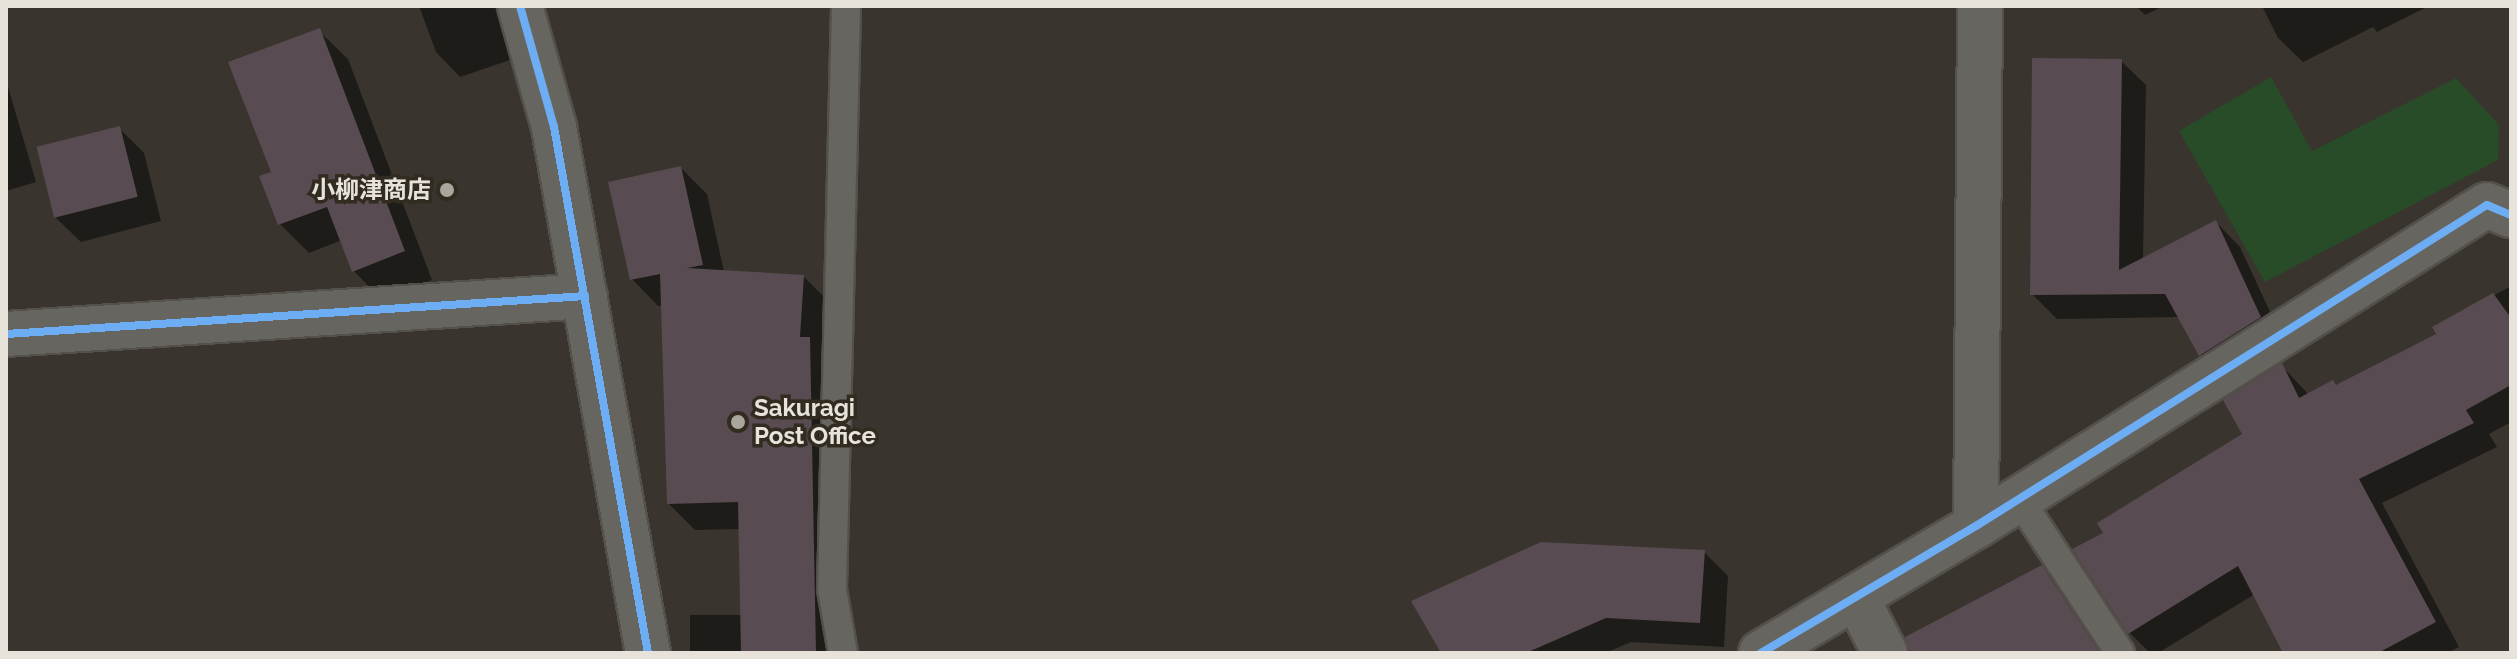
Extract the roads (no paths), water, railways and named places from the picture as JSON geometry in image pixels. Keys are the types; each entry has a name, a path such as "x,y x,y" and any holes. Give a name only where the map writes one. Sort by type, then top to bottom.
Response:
{"street":[{"path":"520,6 554,127 648,653"},
{"path":"1976,526 1980,6"},
{"path":"1761,653 1976,526 2487,205 2511,215"},
{"path":"6,334 585,296"},
{"path":"1856,597 1885,653"}],"lane":[{"path":"843,653 832,589 846,6"},
{"path":"2019,499 2120,653"}],"place":[{"name":"小柳津商店","path":"447,190"},
{"name":"Sakuragi Post Office","path":"738,422"}]}
